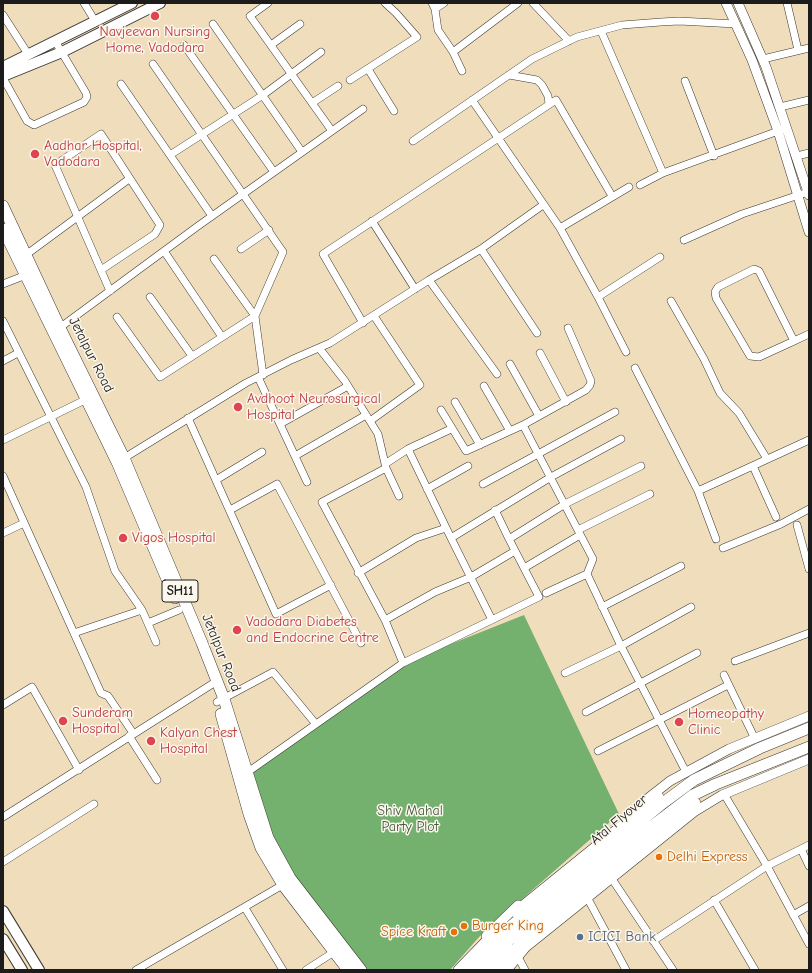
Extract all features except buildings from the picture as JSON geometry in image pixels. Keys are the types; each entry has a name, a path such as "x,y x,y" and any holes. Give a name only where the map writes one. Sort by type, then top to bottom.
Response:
{"main road":[{"path":"3,67 132,3"},
{"path":"3,77 62,52 160,3"},
{"name":"Jetalpur Road","path":"3,206 23,257 120,460 214,683 244,774 256,837 334,952 348,970"},
{"name":"Jetalpur Road","path":"3,228 7,246 23,257 26,275 57,330"},
{"name":"Jetalpur Road","path":"120,460 179,610 214,683"},
{"name":"Atal Flyover","path":"472,970 504,932 662,803 694,780 760,748 809,728"},
{"name":"Atal Flyover","path":"485,970 509,940 601,865 694,795 716,784 809,748"},
{"path":"459,970 508,919 532,898 664,793 688,777 697,774 707,774"},
{"path":"497,970 527,937 656,832 708,794 716,784"},
{"name":"Jetalpur Road","path":"287,882 361,970"},
{"path":"3,911 39,970"},
{"path":"3,939 22,970"}],"street":[{"path":"84,3 95,21"},
{"path":"268,3 250,16 332,131"},
{"path":"350,80 417,37 385,3"},
{"path":"444,3 433,6 438,30 453,52 462,71"},
{"path":"453,52 518,3"},
{"path":"534,3 569,41"},
{"path":"726,3 783,129 797,156 805,194 809,232"},
{"path":"738,3 762,59 780,107 783,129 805,194"},
{"path":"787,3 798,50"},
{"path":"3,15 28,54"},
{"path":"413,141 532,59 569,41 622,25 679,20 736,24"},
{"path":"214,24 302,152"},
{"path":"271,45 300,24"},
{"path":"600,31 663,173"},
{"path":"3,77 27,121 34,125 40,124 84,102 87,98 86,93 55,41"},
{"path":"184,45 274,172"},
{"path":"762,59 809,48"},
{"path":"170,155 263,95 320,52"},
{"path":"153,64 203,133 283,252 255,316 260,376 307,482"},
{"path":"368,69 394,112"},
{"path":"509,75 537,80 545,90 549,104"},
{"path":"685,81 714,156"},
{"path":"121,84 212,216"},
{"path":"312,103 338,86"},
{"path":"472,100 560,228 598,296 626,352"},
{"path":"363,323 322,254 556,100 612,196"},
{"path":"780,107 809,100"},
{"path":"57,330 212,216 363,109"},
{"path":"640,184 663,173 714,156 783,129"},
{"path":"100,270 155,234 160,225 101,134 55,166 100,270 110,291"},
{"path":"797,156 809,153"},
{"path":"23,257 129,179"},
{"path":"560,228 629,187"},
{"path":"684,240 742,214 805,194"},
{"path":"120,460 260,376 330,343 481,249 543,205"},
{"path":"372,221 415,289"},
{"path":"241,249 268,230"},
{"path":"481,249 537,333"},
{"path":"164,251 222,337"},
{"path":"598,296 660,257"},
{"path":"214,259 255,316"},
{"path":"794,341 760,271 754,270 718,288 715,292 716,298 750,356 759,357 794,341 809,334"},
{"path":"3,284 26,275"},
{"path":"429,280 497,374"},
{"path":"150,297 192,356"},
{"path":"671,301 704,359 720,393 739,413 767,459"},
{"path":"117,317 160,376 255,316"},
{"path":"295,456 368,418 420,385 374,316"},
{"path":"3,322 86,487 115,571 142,610 156,642"},
{"path":"441,410 465,451 523,425 589,388 591,381 568,328"},
{"path":"319,348 348,386 378,434 385,466 399,496"},
{"path":"3,361 18,353"},
{"path":"540,353 566,402"},
{"path":"510,364 539,416"},
{"path":"635,368 698,491 716,539"},
{"path":"280,424 348,386"},
{"path":"484,386 510,431"},
{"path":"3,440 90,397"},
{"path":"455,402 480,445"},
{"path":"483,484 615,412"},
{"path":"188,418 276,614 331,585"},
{"path":"523,425 593,559 586,574 546,594"},
{"path":"403,663 385,620 358,573 322,502 385,466 408,449 451,429"},
{"path":"451,538 551,477 621,439"},
{"path":"698,491 809,440"},
{"path":"408,449 492,620"},
{"path":"216,480 262,452"},
{"path":"427,489 468,466"},
{"path":"508,539 565,504 642,466"},
{"path":"753,466 776,516"},
{"path":"3,476 101,693 108,696 158,780"},
{"path":"230,510 277,484 361,643"},
{"path":"524,568 579,533 650,494"},
{"path":"723,548 781,524 809,509"},
{"path":"244,774 403,663 539,597 508,539 495,510"},
{"path":"3,533 24,523"},
{"path":"797,525 809,570"},
{"path":"358,573 416,538 446,528"},
{"path":"385,620 435,592 470,577 515,551"},
{"path":"602,607 682,566"},
{"path":"586,574 621,646 686,772"},
{"path":"565,673 621,646 691,607"},
{"path":"74,633 142,610"},
{"name":"SH11","path":"148,623 179,610"},
{"path":"735,661 809,633"},
{"path":"586,712 697,653"},
{"path":"220,701 273,672 315,723"},
{"path":"724,675 755,739"},
{"path":"3,817 214,683"},
{"path":"598,751 728,685"},
{"path":"3,705 32,687 79,770"},
{"path":"459,970 476,945 521,902 656,793 686,772 729,749 809,716"},
{"path":"507,970 526,947 694,812 724,794 809,759"},
{"path":"724,794 767,866 809,944"},
{"path":"3,862 94,804"},
{"path":"654,941 767,866 809,845"},
{"path":"800,849 809,866"},
{"path":"612,879 673,970"},
{"path":"136,970 245,908 287,882"},
{"path":"588,898 626,970"},
{"path":"714,900 755,970"},
{"path":"793,915 809,906"},
{"path":"245,908 284,970"},
{"path":"306,970 334,952"},
{"path":"518,957 525,970"}],"green space":[{"name":"Shiv Mahal Party Plot","path":"524,615 619,814 479,937 450,970 354,970 286,875 244,772 403,663"}],"place":[{"name":"Navjeevan Nursing Home, Vadodara","path":"155,16"},
{"name":"Aadhar Hospital, Vadodara","path":"35,154"},
{"name":"Avdhoot Neurosurgical Hospital","path":"238,407"},
{"name":"Vigos Hospital","path":"123,538"},
{"name":"Vadodara Diabetes and Endocrine Centre","path":"237,630"},
{"name":"Sunderam Hospital","path":"63,721"},
{"name":"Homeopathy Clinic","path":"679,722"},
{"name":"Kalyan Chest Hospital","path":"151,741"},
{"name":"Delhi Express","path":"659,857"},
{"name":"Burger King","path":"464,926"},
{"name":"Spice Kraft","path":"454,932"},
{"name":"ICICI Bank","path":"580,937"}]}
